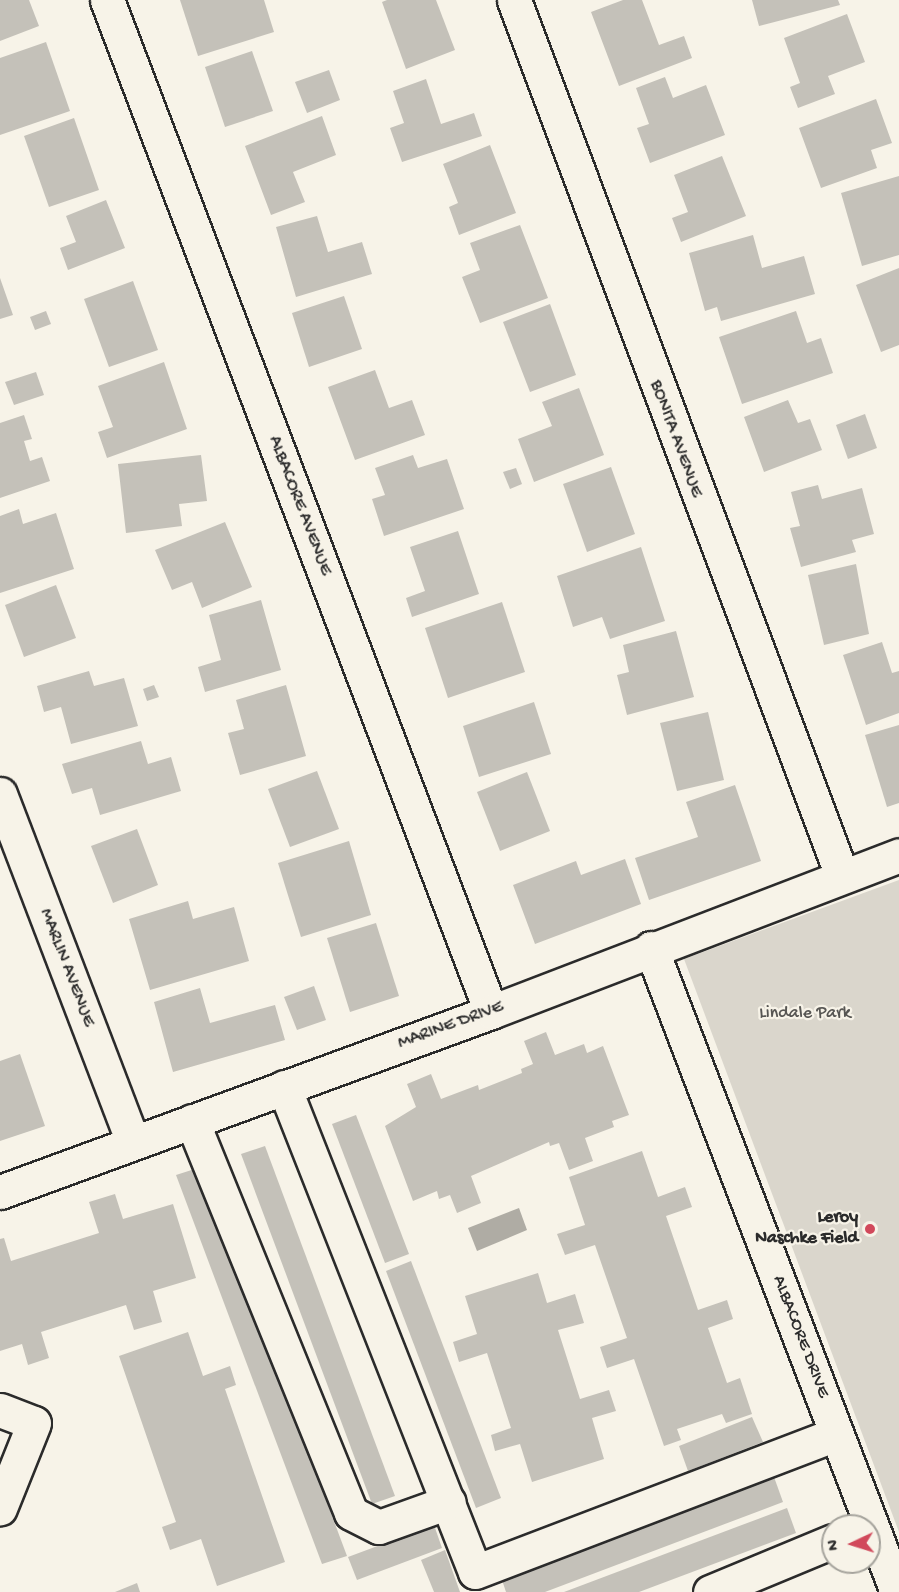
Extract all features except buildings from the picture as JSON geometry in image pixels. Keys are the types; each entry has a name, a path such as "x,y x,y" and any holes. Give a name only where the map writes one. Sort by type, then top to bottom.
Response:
{"street":[{"name":"ALBACORE AVENUE","path":"107,0 491,1012"},
{"name":"BONITA AVENUE","path":"514,0 842,876"},
{"name":"MARLIN AVENUE","path":"0,794 133,1142"},
{"name":"MARINE DRIVE","path":"0,1192 491,1012 651,948 899,855"},
{"name":"ALBACORE DRIVE","path":"651,948 866,1514"},
{"path":"284,1087 449,1502 478,1582 837,1434"},
{"path":"192,1120 351,1513 379,1527 449,1502"},
{"path":"0,1410 34,1423 0,1508"},
{"path":"710,1592 821,1546"},
{"name":"ALBACORE DRIVE","path":"881,1553 897,1592"}],"green space":[{"name":"Lindale Park","path":"899,880 899,1532 684,959"}],"shaded area":[{"path":"519,1208 527,1230 477,1251 468,1228"}],"place":[{"name":"Leroy Naschke Field","path":"870,1229"}]}
